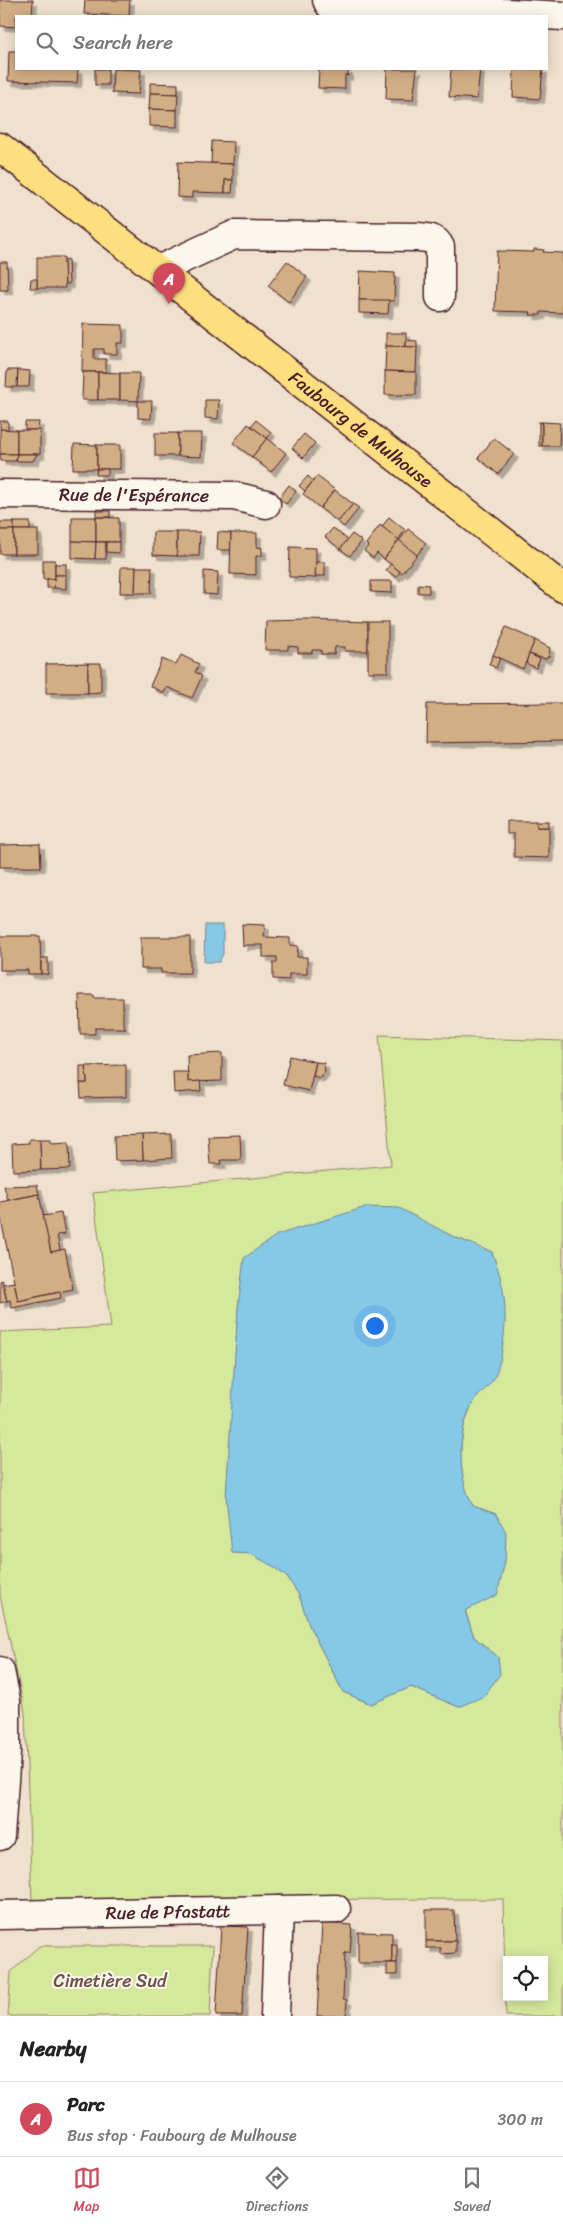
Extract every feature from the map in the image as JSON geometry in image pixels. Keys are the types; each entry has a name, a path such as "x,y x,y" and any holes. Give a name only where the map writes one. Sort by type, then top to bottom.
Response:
{"main road":[{"name":"Faubourg de Mulhouse","path":"0,147 563,588"}],"street":[{"path":"327,0 329,4 544,15"},
{"path":"548,15 563,16"},
{"path":"158,270 234,235 418,236 432,238 438,242 440,247 440,297"},
{"name":"Rue de l'Espérance","path":"0,494 234,496 266,504"},
{"path":"0,1671 6,1710 6,1753 0,1836"},
{"name":"Rue de Pfastatt","path":"0,1915 336,1909"},
{"path":"275,2016 279,1910"}],"green space":[{"path":"379,1035 563,1041 563,2016 506,2016 506,2001 548,2001 548,1956 504,1956 503,1899 32,1900 25,1712 0,1595 0,1332 111,1327 93,1193 391,1165","holes":["454,1237 492,1252 494,1377 476,1398 468,1413 462,1440 461,1468 467,1494 473,1506 496,1514 465,1610 474,1637 498,1657 459,1707 411,1687 371,1704 343,1692 309,1625 299,1595 287,1577 251,1554 235,1379 238,1308"]},
{"name":"Cimetière Sud","path":"39,1946 213,1946 210,2016 8,2016 11,1972"}],"water":[{"path":"205,925 223,925 223,954 219,962 204,962"},
{"path":"366,1207 399,1208 454,1237 492,1252 504,1295 505,1318 501,1355 495,1376 475,1400 469,1412 464,1425 461,1453 464,1481 473,1506 496,1514 506,1532 505,1562 497,1595 465,1611 474,1637 498,1657 500,1674 484,1696 459,1707 411,1687 371,1704 343,1692 309,1625 299,1595 287,1577 251,1554 232,1553 226,1496 238,1308 244,1258 277,1235"}],"building":[{"path":"0,0 33,0 32,15 15,15 15,27 0,26"},
{"path":"85,0 130,0 129,15 84,14"},
{"path":"9,51 15,51 15,70 78,70 77,83 8,81"},
{"path":"95,70 108,70 108,85 95,85"},
{"path":"113,70 141,70 139,94 112,93"},
{"path":"319,70 348,70 348,76 345,75 345,89 318,88"},
{"path":"387,70 417,70 413,100 386,99"},
{"path":"451,70 480,70 477,99 449,97"},
{"path":"514,70 543,70 540,99 513,97"},
{"path":"150,83 178,84 178,94 150,93"},
{"path":"150,93 178,94 177,110 149,109"},
{"path":"149,109 177,110 177,127 149,126"},
{"path":"212,141 234,142 233,164 211,163"},
{"path":"178,162 233,164 233,180 225,180 225,193 192,192 192,198 177,197"},
{"path":"225,180 233,180 232,193 225,193"},
{"path":"534,249 544,250 543,252 563,253 563,313 541,312 541,315 530,315 531,312 495,311 497,251 534,252"},
{"path":"37,257 64,257 65,288 37,288"},
{"path":"68,259 69,284 65,284 64,260"},
{"path":"287,261 307,277 289,302 268,286"},
{"path":"0,262 7,262 8,290 0,290"},
{"path":"360,271 395,273 394,301 359,300"},
{"path":"31,279 37,279 37,288 30,288"},
{"path":"359,300 389,300 388,314 359,313"},
{"path":"83,324 123,325 123,343 117,343 117,354 104,354 104,349 94,349 94,359 106,359 106,372 82,372"},
{"path":"386,333 406,333 406,347 386,346"},
{"path":"406,340 417,341 417,347 406,347"},
{"path":"386,346 417,347 416,372 385,371"},
{"path":"7,370 18,370 17,387 6,387"},
{"path":"18,370 30,371 29,387 17,387"},
{"path":"385,371 416,372 416,395 385,395"},
{"path":"83,372 98,372 98,400 82,400"},
{"path":"98,372 120,373 120,400 98,400"},
{"path":"120,373 139,373 138,401 120,400"},
{"path":"205,400 219,400 218,419 205,418"},
{"path":"138,401 152,401 151,419 138,418"},
{"path":"256,420 271,432 267,438 251,426"},
{"path":"0,421 8,421 8,430 0,429"},
{"path":"25,422 39,422 38,430 25,430"},
{"path":"539,422 542,422 542,446 539,446"},
{"path":"542,422 560,423 559,446 542,446"},
{"path":"248,424 267,438 252,457 233,443"},
{"path":"0,429 17,430 17,454 0,454"},
{"path":"17,430 40,430 40,454 17,454"},
{"path":"155,433 178,433 178,456 155,456"},
{"path":"178,433 202,433 201,457 178,456"},
{"path":"304,434 315,443 303,458 292,448"},
{"path":"267,438 286,453 271,472 252,457"},
{"path":"494,438 514,454 498,474 478,458"},
{"path":"74,444 97,445 97,469 73,469"},
{"path":"97,445 120,445 120,469 97,469"},
{"path":"0,454 17,454 16,461 1,461"},
{"path":"17,454 37,454 33,461 16,461"},
{"path":"97,469 108,469 108,475 96,475"},
{"path":"308,476 313,481 305,491 299,486"},
{"path":"317,476 335,490 320,508 303,494"},
{"path":"289,485 296,491 286,504 279,498"},
{"path":"335,490 353,504 338,522 320,508"},
{"path":"353,504 359,508 344,527 338,522"},
{"path":"96,511 110,511 110,517 96,517"},
{"path":"72,517 96,517 96,542 72,541"},
{"path":"96,517 119,518 119,542 96,542"},
{"path":"389,517 405,530 398,540 382,527"},
{"path":"0,522 14,522 14,530 0,530"},
{"path":"14,522 30,522 30,530 14,530"},
{"path":"380,525 399,540 384,559 377,553 373,558 364,551 368,546 366,544"},
{"path":"333,528 348,540 340,549 325,537"},
{"path":"408,529 426,543 417,555 399,541"},
{"path":"0,530 14,530 14,554 0,554"},
{"path":"14,530 38,530 38,554 14,554"},
{"path":"153,532 177,532 177,556 153,555"},
{"path":"177,532 200,532 199,556 177,556"},
{"path":"218,532 231,533 231,550 217,550"},
{"path":"231,533 257,533 257,547 262,548 262,556 256,556 256,575 230,574"},
{"path":"352,534 362,541 350,556 340,549"},
{"path":"399,540 417,555 402,573 384,559"},
{"path":"72,541 96,542 95,559 72,558"},
{"path":"96,542 106,542 106,559 95,559"},
{"path":"106,542 119,542 119,553 106,552"},
{"path":"290,547 316,548 316,578 289,577"},
{"path":"43,560 55,560 55,579 43,579"},
{"path":"316,562 325,562 325,576 315,576"},
{"path":"55,564 66,564 66,575 55,575"},
{"path":"391,564 400,572 396,577 386,570"},
{"path":"121,567 136,567 135,593 120,593"},
{"path":"136,567 152,567 151,593 135,593"},
{"path":"204,571 218,572 217,595 204,594"},
{"path":"55,575 66,575 66,589 54,588"},
{"path":"47,579 55,579 54,588 47,588"},
{"path":"371,581 392,581 392,593 371,592"},
{"path":"418,584 429,585 429,593 418,593"},
{"path":"266,621 368,622 368,651 345,651 345,647 335,647 334,654 321,654 321,650 312,650 312,653 298,653 298,647 288,646 288,650 265,650"},
{"path":"368,622 388,622 388,672 368,672"},
{"path":"506,627 535,640 523,669 493,655"},
{"path":"535,640 550,648 549,656 545,659 529,654"},
{"path":"529,654 540,659 536,668 526,663"},
{"path":"181,655 199,664 195,672 202,676 192,698 167,687 164,693 150,686 162,659 176,665"},
{"path":"493,655 500,658 496,668 489,664"},
{"path":"88,663 88,693 46,693 46,664"},
{"path":"88,663 101,663 101,692 88,693"},
{"path":"563,703 563,741 426,743 427,704"},
{"path":"507,821 537,821 537,827 549,827 549,858 514,857 514,834 507,834"},
{"path":"537,821 549,821 549,827 537,827"},
{"path":"40,844 41,867 0,867 0,845"},
{"path":"242,924 265,925 264,937 290,938 290,945 298,946 297,957 307,957 307,974 289,974 289,980 273,979 273,963 277,963 277,957 263,957 263,945 246,945 243,947"},
{"path":"0,936 40,936 41,974 28,974 28,970 0,970"},
{"path":"141,937 190,937 190,973 161,973 161,969 141,969"},
{"path":"41,958 48,958 48,974 41,974"},
{"path":"79,995 94,995 94,998 123,998 123,1026 126,1028 95,1028 95,1034 80,1034"},
{"path":"222,1053 222,1081 188,1082 187,1055"},
{"path":"290,1056 316,1062 309,1091 283,1085"},
{"path":"316,1062 324,1063 325,1072 320,1078 313,1076"},
{"path":"126,1065 126,1097 81,1098 80,1083 87,1083 86,1066"},
{"path":"80,1066 86,1066 87,1083 80,1083"},
{"path":"173,1072 188,1072 188,1082 200,1081 201,1091 174,1093"},
{"path":"171,1134 172,1158 143,1160 142,1135"},
{"path":"142,1135 143,1160 115,1161 114,1136"},
{"path":"240,1135 241,1160 221,1160 222,1164 210,1164 208,1136"},
{"path":"29,1139 40,1139 41,1170 13,1171 12,1144 29,1143"},
{"path":"40,1139 51,1139 51,1143 69,1142 70,1169 41,1170"},
{"path":"37,1185 39,1194 8,1200 4,1186"},
{"path":"39,1194 51,1252 65,1249 73,1289 18,1301 0,1215 0,1202"},
{"path":"61,1213 65,1234 57,1235 60,1250 51,1252 43,1216"},
{"path":"2,1280 7,1301 0,1303 0,1281"},
{"path":"14,1282 18,1301 60,1292 61,1298 12,1308 10,1300 7,1301 3,1284"},
{"path":"426,1910 454,1910 455,1941 426,1941"},
{"path":"322,1923 352,1925 350,1953 345,1953 343,1999 347,2000 346,2016 317,2016"},
{"path":"221,1926 248,1927 242,2016 216,2016"},
{"path":"358,1932 392,1933 392,1963 358,1963"},
{"path":"426,1941 456,1941 456,1953 441,1954 441,1948 426,1948"},
{"path":"392,1944 397,1944 397,1963 392,1963"},
{"path":"387,1963 397,1963 397,1975 387,1975"}],"place":[{"name":"Parc","path":"169,304"}]}
